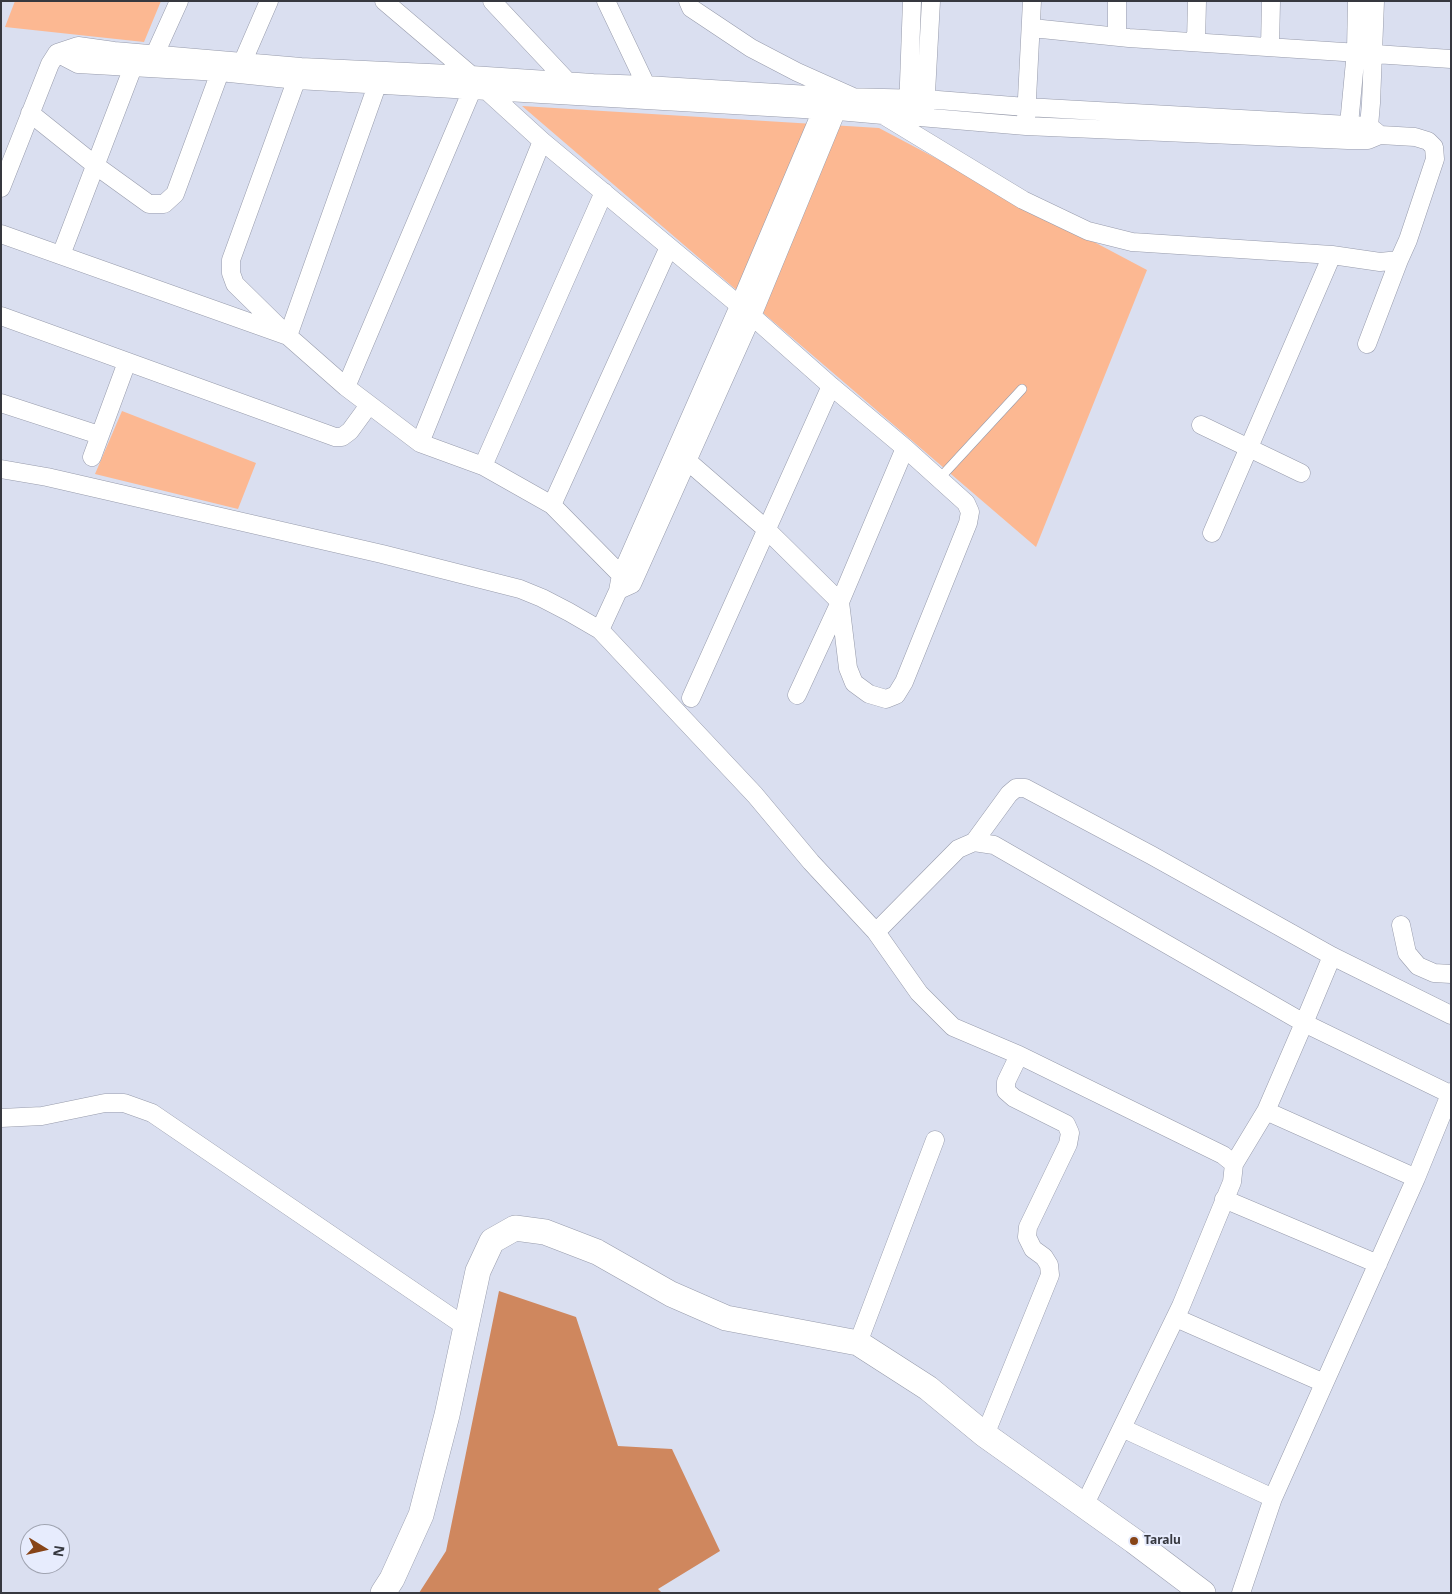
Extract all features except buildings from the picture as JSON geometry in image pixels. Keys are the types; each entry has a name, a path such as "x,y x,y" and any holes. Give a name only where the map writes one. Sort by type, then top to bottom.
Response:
{"street":[{"path":"155,54 179,1"},
{"path":"243,61 270,1"},
{"path":"384,1 476,85 746,311 966,502 970,512 968,523 904,682 896,696 886,699 869,694 854,683 848,668 840,602 766,529 681,455"},
{"path":"492,1 568,82"},
{"path":"606,1 646,85"},
{"path":"688,1 691,8 751,48 798,72 836,102"},
{"path":"912,1 916,108"},
{"path":"916,108 931,1"},
{"path":"1026,126 1032,1"},
{"path":"1117,1 1117,36"},
{"path":"1196,42 1197,1"},
{"path":"1270,47 1272,1"},
{"path":"1357,1 1372,104 1373,134"},
{"path":"1348,132 1375,1"},
{"path":"1032,28 1196,42 1451,58"},
{"path":"1,188 50,64 57,53 78,46 243,61 299,73"},
{"path":"57,53 78,64 220,72 380,77 476,85 836,102 883,115 1023,200 1088,231 1132,242 1332,255 1380,262 1399,260"},
{"path":"61,255 133,66"},
{"path":"30,113 95,165 149,204 164,204 175,194 220,72"},
{"path":"299,73 232,260 231,273 235,284 288,336 346,387 420,444 483,466 552,505 623,583"},
{"path":"288,336 380,77"},
{"path":"476,85 568,82 646,85 916,108 1026,107 1415,137 1428,141 1434,147 1436,159 1408,240 1367,344"},
{"path":"346,387 476,85"},
{"path":"600,630 746,311 836,102"},
{"path":"883,115 916,108 1026,126 1348,132"},
{"path":"420,444 542,141"},
{"path":"483,466 604,192"},
{"path":"1,234 288,336"},
{"path":"552,505 669,247"},
{"path":"1212,534 1332,255"},
{"path":"1,316 335,437 342,437 350,431 369,406"},
{"path":"92,457 127,362"},
{"path":"691,698 831,386"},
{"path":"1,403 99,435"},
{"path":"1201,425 1301,473"},
{"path":"797,695 840,602 905,448"},
{"path":"1,469 47,477 372,551 520,589 542,598 600,630 754,795 811,862 876,932 919,993 953,1027 1019,1056 1223,1155 1234,1164"},
{"path":"876,932 958,849 974,842 1009,794 1016,788 1024,788 1152,855 1332,956 1451,1015"},
{"path":"974,842 994,846 1304,1023 1450,1093 1416,1178 1273,1498 1241,1593"},
{"path":"1401,926 1407,953 1418,966 1434,972 1451,974"},
{"path":"1084,1506 1176,1318 1232,1182 1234,1164 1266,1111 1332,956"},
{"path":"985,1435 1050,1275 1050,1264 1044,1256 1033,1249 1027,1237 1027,1232 1068,1144 1070,1133 1066,1124 1014,1098 1006,1091 1006,1082 1019,1056"},
{"path":"1,1118 42,1116 105,1103 124,1103 152,1113 466,1327"},
{"path":"1266,1111 1416,1178"},
{"path":"858,1344 935,1140"},
{"path":"1224,1199 1378,1264"},
{"path":"383,1593 392,1579 421,1515 447,1415 478,1271 492,1241 515,1228 545,1232 596,1252 671,1294 726,1318 858,1344 928,1388 985,1435 1134,1541 1203,1593"},
{"path":"1176,1318 1324,1383"},
{"path":"1122,1428 1273,1498"}],"lane":[{"path":"939,479 1022,389"}],"shaded area":[{"path":"15,1 161,1 144,42 5,27"},
{"path":"522,106 879,128 1147,270 1036,547"},
{"path":"122,411 256,463 238,509 95,474"},
{"path":"499,1291 576,1317 618,1446 672,1449 720,1551 658,1589 662,1593 419,1593 446,1551"}],"place":[{"name":"Taralu","path":"1134,1541"}]}
